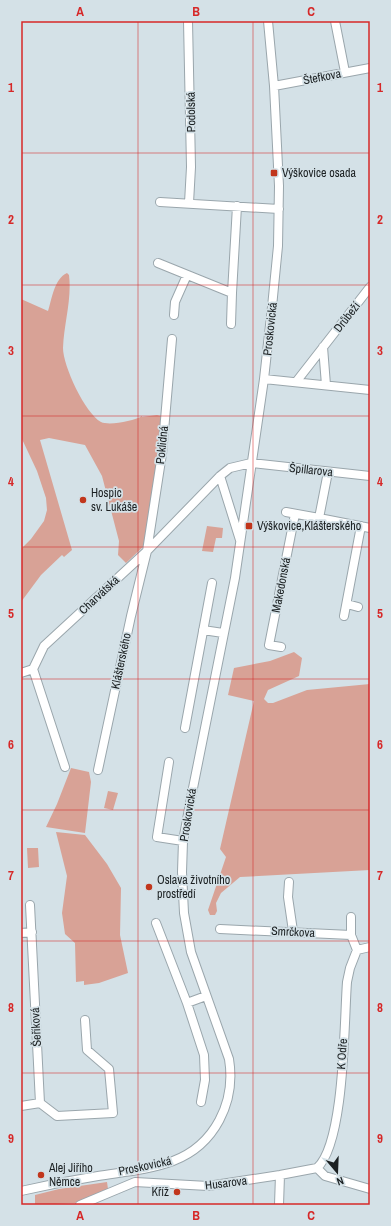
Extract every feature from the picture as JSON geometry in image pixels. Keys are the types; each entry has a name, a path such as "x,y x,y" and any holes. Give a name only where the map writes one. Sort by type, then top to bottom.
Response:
{"street":[{"name":"Podolská","path":"188,21 192,167 189,203"},
{"name":"Proskovická","path":"21,1191 162,1164 190,1153 206,1140 224,1111 229,1097 231,1073 226,1050 191,952 181,885 184,841 223,633 235,578 264,379 278,246 280,186 274,86 268,21"},
{"path":"335,21 345,72"},
{"name":"Štefkova","path":"274,86 370,68"},
{"path":"160,202 279,209"},
{"path":"231,324 237,206"},
{"path":"158,262 232,293"},
{"path":"174,315 175,302 187,275"},
{"name":"Drůbeží","path":"296,382 370,287"},
{"name":"Poklidná","path":"147,551 162,454 172,339"},
{"path":"323,347 326,386"},
{"path":"264,379 370,390"},
{"name":"Charvátská","path":"33,669 44,646 147,551 220,476 230,468 251,463"},
{"name":"Špillarova","path":"251,463 370,476"},
{"path":"319,518 328,472"},
{"path":"220,476 240,542"},
{"path":"286,512 370,528"},
{"name":"Makedonská","path":"281,647 269,645 295,514"},
{"path":"344,616 361,526"},
{"name":"Klášterského","path":"98,770 131,616 147,551"},
{"path":"185,728 212,583"},
{"path":"346,604 358,607"},
{"path":"204,630 223,633"},
{"path":"21,673 33,669 66,767"},
{"path":"169,762 157,837 184,841"},
{"path":"289,882 288,897 294,931"},
{"name":"Šeříková","path":"30,905 40,1103"},
{"path":"351,917 351,935 357,950 370,947"},
{"path":"156,923 187,1003 204,1055 205,1080 201,1102"},
{"name":"Smrčkova","path":"220,929 294,931 351,935"},
{"path":"21,933 32,932"},
{"name":"K Odře","path":"317,1168 322,1164 327,1154 335,1131 341,1081 347,982 350,968 357,950"},
{"path":"187,1003 206,996"},
{"path":"21,1106 40,1103 57,1116 113,1113 110,1069 87,1050 85,1020"},
{"path":"317,1168 325,1176 370,1189"},
{"name":"Husarova","path":"80,1205 135,1182 208,1186 280,1176 317,1168"},
{"path":"279,1205 280,1176"}],"shaded area":[{"path":"67,273 69,275 70,284 63,348 64,356 71,377 88,409 101,422 105,423 133,420 142,416 157,415 165,417 145,545 126,563 118,555 119,541 102,476 85,445 49,438 40,440 72,550 64,557 62,555 41,575 21,602 21,549 31,539 44,521 47,510 46,498 37,471 21,437 21,299 48,311 56,284"},
{"path":"207,526 223,528 222,538 216,538 213,552 202,551"},
{"path":"294,652 302,658 299,676 268,690 264,699 268,703 273,703 307,690 370,684 370,870 240,877 221,893 216,903 217,911 215,915 210,915 208,910 226,857 220,849 254,701 228,695 234,668 270,661"},
{"path":"71,768 89,772 91,782 85,833 46,827"},
{"path":"108,791 118,793 113,810 104,808"},
{"path":"56,832 85,835 107,864 121,888 120,935 128,973 99,983 84,985 84,981 76,982 75,943 65,934 62,913 67,876"},
{"path":"27,848 38,848 39,867 28,868"},
{"path":"107,1182 108,1189 75,1203 35,1205 35,1195 59,1189"}],"place":[{"name":"Výškovice osada","path":"274,173"},
{"name":"Hospic sv. Lukáše","path":"83,500"},
{"name":"Výškovice,Klášterského","path":"249,526"},
{"name":"Oslava životního prostředí","path":"149,887"},
{"name":"Alej Jiřího Němce","path":"41,1175"},
{"name":"Kříž","path":"177,1192"}]}
